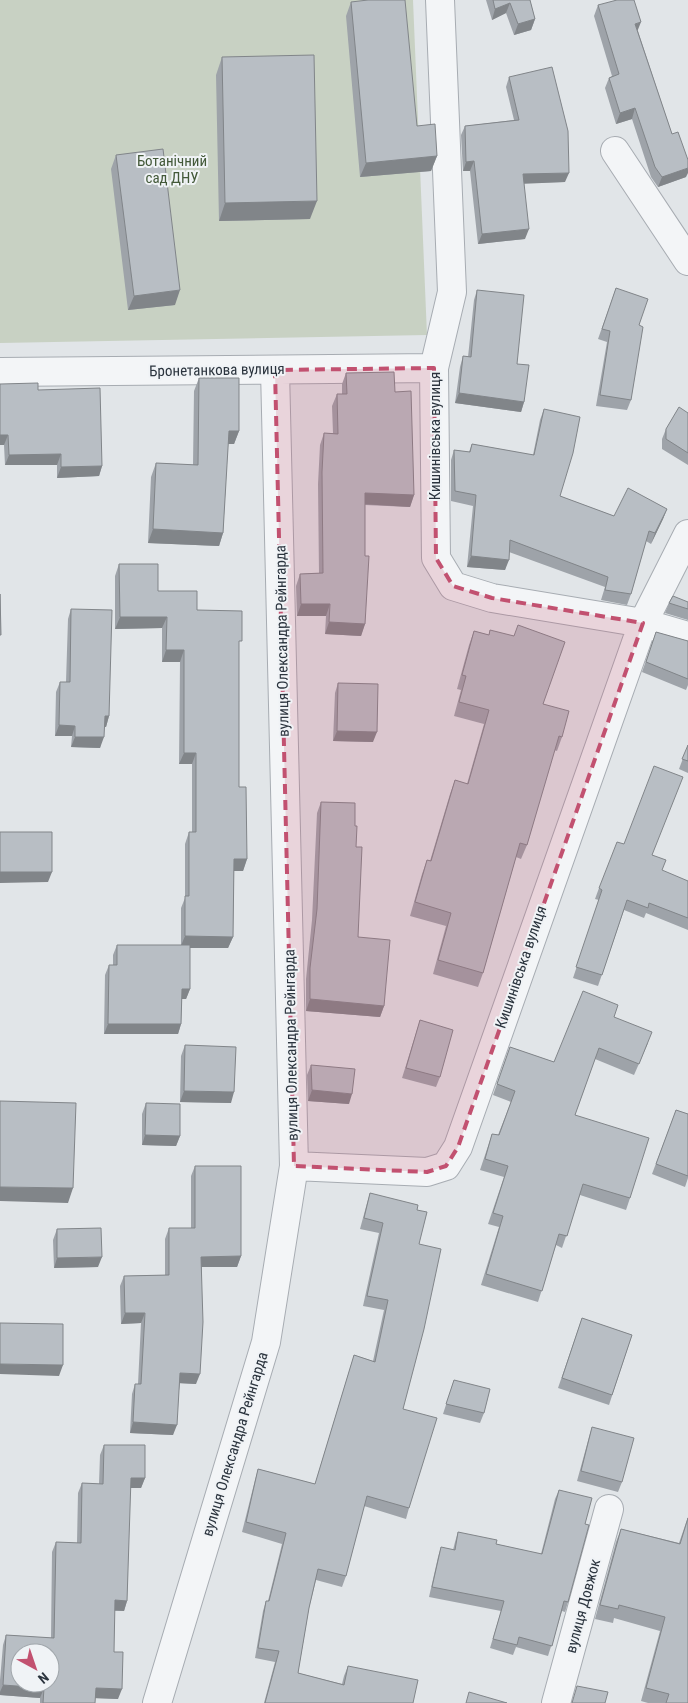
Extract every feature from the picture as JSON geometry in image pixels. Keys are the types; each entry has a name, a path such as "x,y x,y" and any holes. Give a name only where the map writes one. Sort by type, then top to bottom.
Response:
{"street":[{"name":"Кишинівська вулиця","path":"440,0 452,292 434,368 436,558 453,586 492,598 643,623"},
{"path":"615,151 688,261"},
{"name":"Бронетанкова вулиця","path":"0,372 434,368"},
{"name":"вулиця Олександра Рейнгарда","path":"157,1703 266,1342 294,1166 275,370"},
{"name":"Кишинівська вулиця","path":"294,1166 426,1172 446,1166 458,1147 643,623 688,534"},
{"path":"643,623 688,636"},
{"name":"вулиця Довжок","path":"556,1703 609,1509"}],"highlighted area":[{"path":"434,368 436,558 453,586 492,598 643,623 458,1147 446,1166 427,1172 294,1166 275,370"}],"green space":[{"name":"Ботанічний сад ДНУ","path":"0,0 413,0 427,335 0,343"}],"building":[{"path":"405,0 417,126 435,124 437,156 366,163 351,2"},
{"path":"493,0 530,0 535,19 518,24 510,3 495,9"},
{"path":"617,0 634,0 641,22 635,24 672,134 678,132 688,160 688,168 662,177 655,167 635,108 620,113 609,78 619,74 598,5"},
{"path":"314,55 317,201 225,203 222,57"},
{"path":"552,67 568,131 569,173 523,174 529,229 482,234 474,161 466,162 465,126 519,120 509,77"},
{"path":"163,149 180,290 134,296 116,155"},
{"path":"616,288 648,299 639,325 643,327 631,400 600,395 610,331 602,329"},
{"path":"477,290 524,295 517,364 529,365 524,402 459,393 463,356 471,357"},
{"path":"394,372 395,392 411,391 414,495 365,493 365,556 369,556 365,624 329,622 330,604 301,604 300,574 323,573 322,472 324,433 338,434 337,394 347,394 346,373"},
{"path":"199,378 239,378 239,431 229,431 223,533 153,529 156,463 198,465"},
{"path":"38,383 38,390 100,388 102,466 61,467 61,454 9,455 8,435 0,435 0,384"},
{"path":"679,407 688,413 688,453 666,439 666,429"},
{"path":"544,409 580,417 573,453 560,496 614,516 628,488 667,509 655,533 649,531 631,594 605,590 608,577 510,540 509,560 471,556 476,495 455,491 454,450 470,452 472,444 534,455"},
{"path":"119,564 158,564 158,591 197,591 197,610 242,611 242,641 239,641 239,787 246,787 247,859 234,859 233,937 185,936 185,896 189,896 189,832 196,832 196,753 184,753 184,650 166,650 167,617 120,617"},
{"path":"0,594 1,635 0,635"},
{"path":"673,596 688,602 688,609 669,603"},
{"path":"71,609 112,610 109,716 105,716 104,737 75,737 75,726 59,725 60,682 70,682"},
{"path":"518,625 565,642 543,704 569,711 562,737 559,736 527,845 520,843 483,973 438,960 451,913 415,902 427,860 431,861 455,780 468,784 489,710 459,702 466,676 462,675 474,631 489,635 490,630 514,636"},
{"path":"656,632 688,641 688,679 646,662"},
{"path":"338,683 378,684 377,732 337,731"},
{"path":"688,745 688,761 682,759"},
{"path":"654,766 683,777 652,855 666,860 662,870 688,881 688,918 649,903 648,908 627,900 602,975 576,967 602,890 599,888 617,842 624,844"},
{"path":"321,802 355,803 356,847 362,847 358,937 390,940 384,1006 310,999 310,968 317,909"},
{"path":"0,832 52,832 52,872 0,872"},
{"path":"117,945 190,945 190,989 182,989 181,1024 108,1024 109,965 117,965"},
{"path":"583,991 618,1005 614,1017 652,1032 639,1064 599,1048 575,1115 649,1138 630,1198 583,1184 567,1236 559,1234 542,1291 486,1274 503,1216 493,1213 508,1166 485,1159 492,1134 499,1135 515,1091 497,1084 510,1047 554,1062"},
{"path":"420,1020 453,1030 440,1077 406,1068"},
{"path":"185,1045 236,1047 234,1092 184,1091"},
{"path":"311,1065 355,1069 352,1094 312,1090"},
{"path":"0,1101 76,1103 73,1188 0,1187"},
{"path":"146,1103 180,1104 180,1136 145,1135"},
{"path":"676,1110 688,1114 688,1176 656,1164"},
{"path":"195,1166 241,1166 241,1256 201,1257 203,1322 200,1374 180,1373 177,1425 133,1422 135,1384 141,1384 145,1313 125,1313 124,1276 169,1275 169,1228 195,1228"},
{"path":"370,1193 418,1205 417,1210 427,1212 419,1244 441,1249 424,1329 403,1409 437,1418 409,1508 367,1496 346,1576 318,1569 298,1673 344,1685 348,1666 418,1680 413,1703 265,1703 279,1651 258,1648 266,1601 269,1601 286,1533 246,1522 258,1469 315,1484 354,1355 375,1362 388,1300 367,1296 383,1223 364,1218"},
{"path":"101,1228 102,1257 57,1258 57,1229"},
{"path":"582,1318 632,1335 612,1395 562,1378"},
{"path":"0,1323 63,1324 63,1365 0,1364"},
{"path":"454,1380 490,1389 484,1413 446,1404"},
{"path":"592,1427 634,1438 622,1482 581,1471"},
{"path":"104,1445 145,1445 145,1478 131,1478 127,1601 115,1600 114,1652 123,1652 122,1689 96,1688 95,1703 43,1703 44,1693 60,1693 60,1643 10,1643 10,1686 3,1685 6,1635 54,1638 56,1542 81,1543 82,1483 103,1484"},
{"path":"559,1490 592,1498 585,1524 589,1525 568,1602 564,1601 552,1646 519,1637 517,1645 493,1639 504,1601 432,1587 441,1547 455,1550 458,1532 497,1540 496,1544 542,1554"},
{"path":"688,1518 688,1703 666,1703 669,1694 646,1688 665,1617 619,1605 618,1609 600,1605 621,1529 680,1544"},
{"path":"577,1686 608,1692 605,1703 572,1703"},
{"path":"469,1692 507,1703 466,1703"}]}
